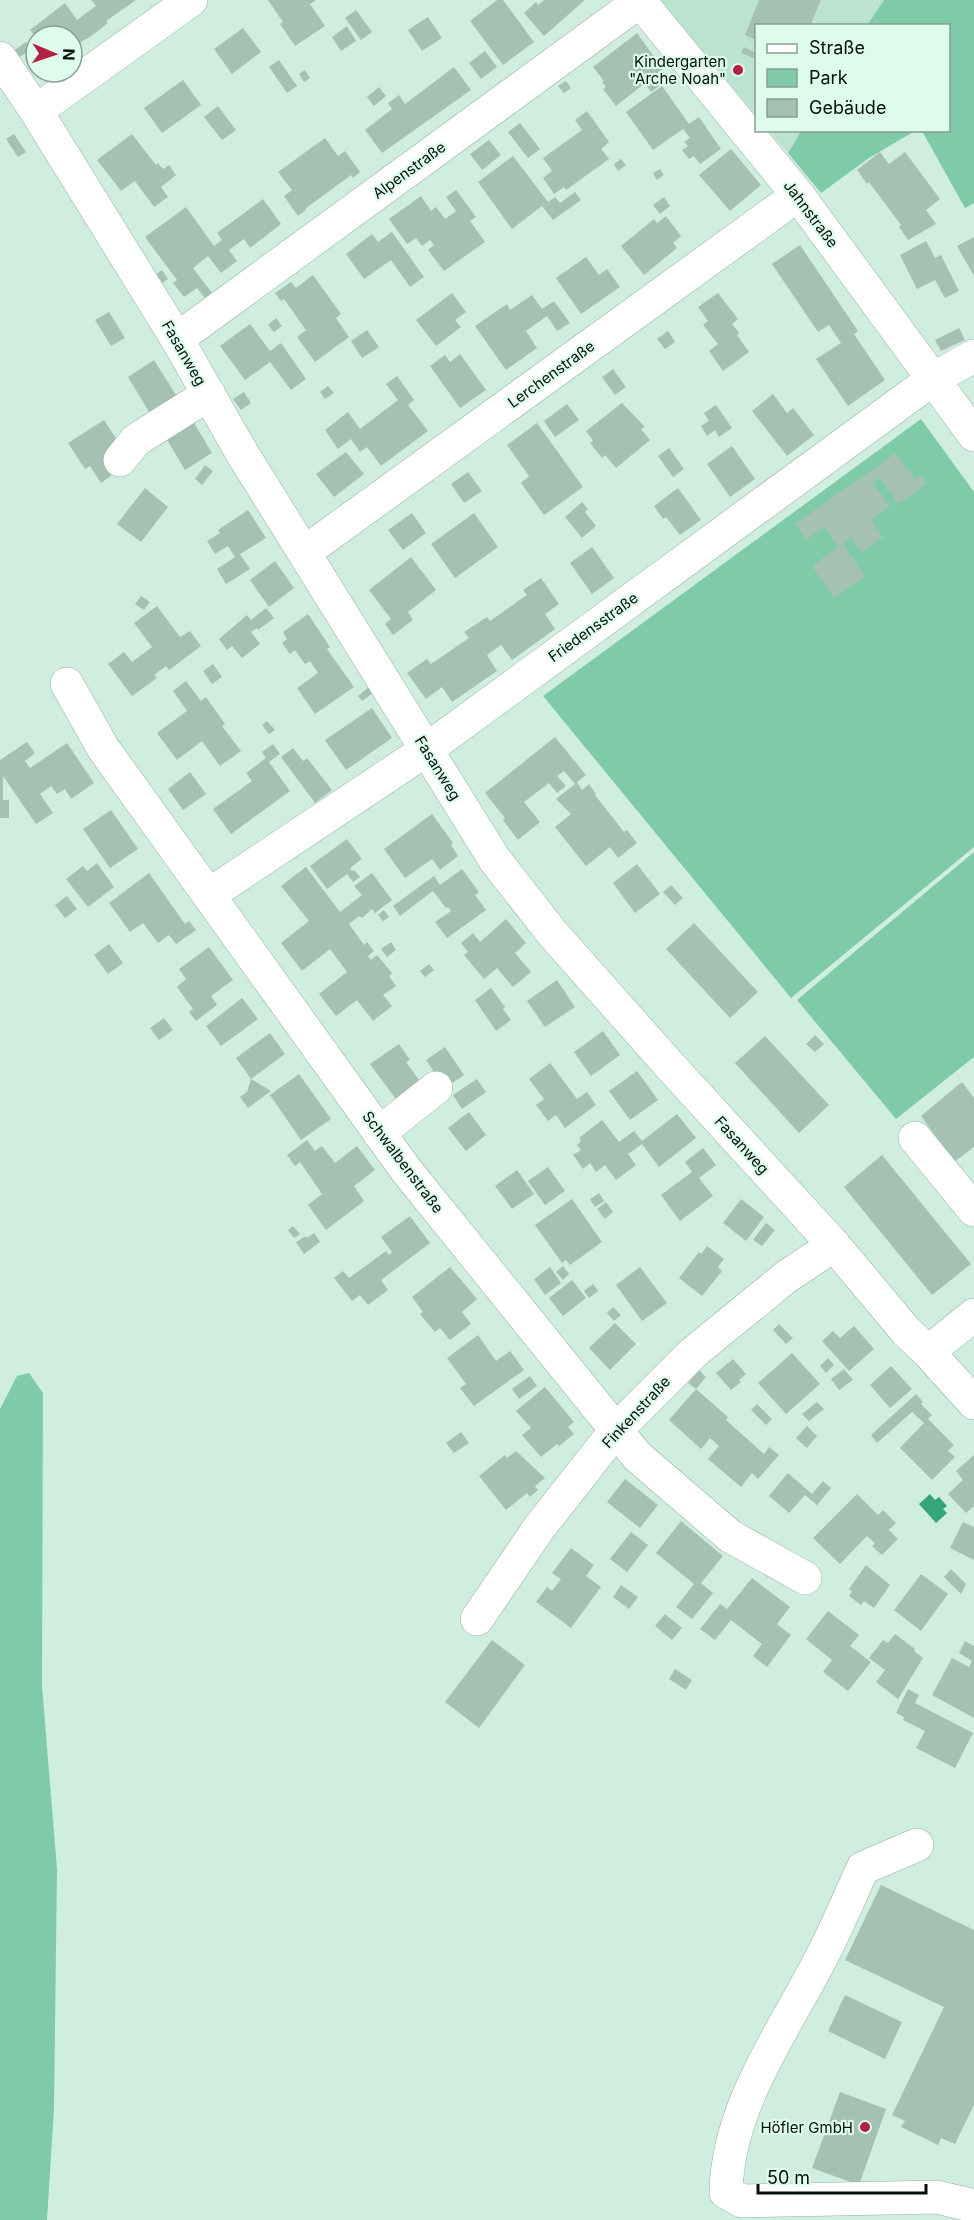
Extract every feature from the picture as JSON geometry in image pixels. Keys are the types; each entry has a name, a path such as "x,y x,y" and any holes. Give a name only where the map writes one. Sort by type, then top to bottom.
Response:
{"street":[{"path":"36,111 191,0"},
{"name":"Jahnstraße","path":"639,0 798,195 974,435"},
{"name":"Alpenstraße","path":"177,339 639,0"},
{"name":"Fasanweg","path":"0,58 36,111 177,339 242,453 495,860 553,934 834,1245 906,1331 974,1403"},
{"name":"Lerchenstraße","path":"305,552 798,195"},
{"name":"Friedensstraße","path":"210,894 426,750 933,379 974,356"},
{"path":"120,460 136,440 209,394"},
{"name":"Schwalbenstraße","path":"67,684 103,748 210,894 379,1133 486,1270 637,1456 730,1536 805,1578"},
{"path":"379,1133 436,1088"},
{"path":"915,1138 974,1209"},
{"name":"Finkenstraße","path":"477,1619 539,1528 616,1430 693,1353 786,1277 834,1245"},
{"path":"928,1352 974,1315"},
{"path":"917,1845 863,1868 821,1959 745,2099 727,2168 726,2192 742,2201 937,2197 974,2206"}],"shaded area":[{"name":"Kindergarten \"Arche Noah\"","path":"659,0 884,0 868,24 755,24 755,114"},
{"path":"770,132 800,132 788,153"},
{"path":"930,1494 935,1500 939,1497 947,1506 943,1509 947,1513 936,1523 919,1504"}],"green space":[{"path":"884,0 974,0 974,203 965,208 923,132 950,132 950,24 868,24"},
{"path":"800,132 913,132 869,158 821,193 788,153"},
{"path":"921,419 974,492 974,847 791,998 543,696"},
{"path":"974,852 974,1057 896,1119 797,1000"},
{"path":"29,1373 43,1393 42,1686 57,1869 54,2108 47,2220 0,2220 0,1409 17,1376"}],"building":[{"path":"91,0 136,0 84,40 84,24 38,24 65,3 77,20 96,6"},
{"path":"268,0 316,0 310,4 325,26 295,46"},
{"path":"497,0 503,0 534,42 503,65 470,21"},
{"path":"544,0 585,0 544,36 524,13 536,2 538,5"},
{"path":"759,0 821,0 811,24 755,24 755,40 745,35"},
{"path":"356,10 372,32 361,40 345,18"},
{"path":"428,17 442,38 422,51 408,30"},
{"path":"347,26 356,41 341,51 332,37"},
{"path":"243,28 261,52 232,74 214,49"},
{"path":"637,33 663,69 616,106 603,89 606,87 602,82 604,81 593,67"},
{"path":"24,43 24,54 16,59 12,52"},
{"path":"744,47 755,52 755,59 741,53"},
{"path":"485,51 497,67 481,79 469,63"},
{"path":"279,60 297,86 287,93 269,67"},
{"path":"454,67 471,90 382,153 365,130 392,109 388,103 399,95 405,104"},
{"path":"305,70 310,78 304,82 299,74"},
{"path":"662,73 667,80 651,92 645,84"},
{"path":"183,80 201,105 162,133 144,108"},
{"path":"566,81 571,88 564,93 558,86"},
{"path":"662,86 689,124 699,117 721,149 700,164 694,156 689,159 682,150 688,146 684,142 690,138 683,129 653,150 626,112"},
{"path":"379,87 386,96 374,106 367,97"},
{"path":"218,106 236,130 222,140 204,117"},
{"path":"587,111 609,142 601,149 609,159 566,190 564,187 554,194 543,178 552,171 543,158 582,130 575,120"},
{"path":"520,123 540,149 528,158 508,132"},
{"path":"14,134 26,152 18,157 6,139"},
{"path":"132,134 156,165 158,163 163,169 169,165 176,175 161,187 168,197 154,207 135,181 121,191 97,160"},
{"path":"325,138 338,156 345,151 360,172 353,178 351,175 298,216 284,196 292,190 278,172"},
{"path":"489,140 501,155 482,170 470,154"},
{"path":"731,149 761,185 730,211 699,175"},
{"path":"880,152 889,164 905,152 940,199 926,210 936,224 908,240 899,227 901,225 869,182 867,184 857,170"},
{"path":"513,156 548,202 555,197 560,203 575,192 581,200 553,220 542,206 512,229 478,182"},
{"path":"621,159 626,165 618,171 614,164"},
{"path":"660,169 664,175 657,180 653,173"},
{"path":"456,190 476,217 470,221 485,242 444,271 428,250 434,245 430,240 422,246 416,238 407,244 389,219 421,196 431,211 436,207 445,219 456,211 446,197"},
{"path":"664,197 670,206 660,214 653,205"},
{"path":"263,199 281,224 250,248 244,239 229,250 237,261 221,273 208,256 193,268 212,293 205,298 197,288 184,297 173,283 177,280 145,237 186,207 214,246 222,240 217,233"},
{"path":"666,216 681,236 673,243 677,248 644,275 621,246 654,219 657,223"},
{"path":"392,232 424,277 410,287 391,260 364,279 346,254 372,234 378,242"},
{"path":"974,237 974,276 957,246"},
{"path":"926,241 935,258 941,255 959,291 945,298 935,280 917,289 900,255"},
{"path":"800,245 858,331 854,334 885,380 848,406 816,359 841,343 829,325 818,332 772,264"},
{"path":"586,257 599,275 607,269 620,287 581,314 556,278"},
{"path":"162,270 168,279 158,286 152,277"},
{"path":"313,275 341,314 336,318 349,337 315,362 297,337 306,330 284,299 281,301 275,293 291,282 296,288"},
{"path":"452,293 466,312 455,320 461,327 436,346 416,320"},
{"path":"718,293 738,319 732,324 749,352 723,371 709,351 718,344 703,325 708,321 698,307"},
{"path":"532,295 542,309 554,301 570,323 557,331 547,316 526,331 537,348 506,370 475,326 507,304 510,310"},
{"path":"109,312 125,338 111,346 95,320"},
{"path":"276,318 282,326 274,332 268,325"},
{"path":"250,324 270,351 281,343 306,379 291,390 270,362 245,380 220,346"},
{"path":"959,328 965,340 941,351 935,340"},
{"path":"367,330 379,347 362,358 351,341"},
{"path":"668,331 675,342 665,349 657,339"},
{"path":"460,354 486,390 460,408 430,366 445,355 450,362"},
{"path":"154,360 178,398 151,415 128,377"},
{"path":"613,369 626,387 615,395 602,377"},
{"path":"397,376 414,400 408,405 428,431 381,466 367,447 360,452 351,439 338,449 325,430 348,412 360,429 398,400 386,384"},
{"path":"328,386 334,393 325,399 320,392"},
{"path":"244,392 251,403 241,410 233,399"},
{"path":"773,394 787,413 793,408 814,435 787,456 752,411"},
{"path":"622,403 645,427 641,429 650,440 616,468 605,455 602,458 590,443 593,441 586,431"},
{"path":"567,404 579,420 555,437 544,421"},
{"path":"716,405 732,428 719,437 715,430 707,436 701,426 709,421 704,413"},
{"path":"190,416 212,453 185,470 163,433"},
{"path":"104,420 121,446 115,473 101,483 90,466 85,469 68,443"},
{"path":"537,423 583,487 544,515 521,483 529,476 507,445"},
{"path":"732,446 755,479 730,497 707,464"},
{"path":"669,448 684,469 673,477 658,456"},
{"path":"346,452 364,474 334,497 316,474"},
{"path":"896,453 915,479 921,475 927,484 898,504 880,478 873,483 890,507 871,520 883,537 862,553 851,538 843,544 865,576 834,598 812,566 838,547 824,527 806,540 795,524"},
{"path":"205,465 213,471 202,485 195,479"},
{"path":"468,472 482,491 464,503 451,484"},
{"path":"145,488 168,507 141,542 117,524"},
{"path":"678,488 701,520 680,535 666,517 663,519 654,506"},
{"path":"582,502 588,509 585,512 596,526 582,538 565,517"},
{"path":"248,510 266,538 240,554 250,569 226,584 217,569 235,557 228,546 215,554 207,541 220,533 218,530"},
{"path":"412,513 426,533 403,550 388,530"},
{"path":"474,513 498,547 455,578 431,544"},
{"path":"592,547 614,578 592,594 570,563"},
{"path":"411,557 436,590 408,612 413,620 393,635 385,624 391,619 369,590"},
{"path":"275,561 294,588 269,607 250,580"},
{"path":"541,578 559,604 545,614 555,629 512,660 501,645 487,655 497,671 452,702 442,687 426,699 407,673 427,659 431,664 469,638 464,632 487,617 490,621 527,595 523,590"},
{"path":"141,596 150,602 144,610 135,604"},
{"path":"157,606 180,637 190,631 201,646 169,670 166,666 154,675 157,678 132,696 108,664 124,652 132,662 152,647 134,623"},
{"path":"266,608 274,618 258,630 257,628 251,632 260,644 242,658 232,646 227,650 219,639 247,615 251,620"},
{"path":"308,614 330,647 327,649 354,687 315,714 297,688 318,673 310,661 305,664 295,650 290,654 282,643 287,639 283,632"},
{"path":"213,664 222,677 212,684 203,671"},
{"path":"186,681 201,701 206,697 225,724 222,726 241,751 220,766 202,741 177,760 157,733 187,711 173,691"},
{"path":"369,687 373,693 362,701 358,696"},
{"path":"372,708 392,738 346,770 325,740"},
{"path":"267,721 275,730 269,734 262,725"},
{"path":"555,737 586,775 577,782 582,790 589,784 624,832 627,830 637,843 618,858 610,847 586,866 555,827 571,814 556,799 575,784 564,771 557,776 566,786 557,793 549,783 524,802 540,822 518,840 503,820 505,818 485,793"},
{"path":"27,742 35,753 25,761 30,768 67,743 94,783 71,799 65,789 57,794 51,786 40,794 53,813 36,824 3,776 3,800 9,800 9,818 0,818 0,760"},
{"path":"273,744 280,754 269,762 290,791 231,834 213,809 252,781 246,773 266,758 262,752"},
{"path":"293,748 303,761 307,758 332,790 315,803 281,757"},
{"path":"190,772 206,794 183,810 168,789"},
{"path":"111,810 138,849 110,868 83,829"},
{"path":"432,814 453,843 451,845 458,856 440,870 432,859 405,878 384,849"},
{"path":"347,839 362,859 350,868 360,877 353,882 347,874 327,889 310,866"},
{"path":"97,863 114,887 88,907 66,879 83,866 87,871"},
{"path":"637,864 660,894 635,913 613,883"},
{"path":"306,867 340,912 362,895 354,886 372,873 392,900 375,913 372,909 362,918 359,916 349,924 364,945 367,942 374,951 368,956 371,960 377,955 392,973 389,976 396,986 383,995 392,1006 373,1021 357,1000 336,1016 319,994 347,972 330,949 302,971 281,943 309,921 281,886"},
{"path":"462,869 479,892 475,895 486,910 447,938 435,922 451,911 433,891 400,916 393,906 434,876 440,885"},
{"path":"149,873 185,924 189,921 196,930 176,944 169,935 158,943 143,923 130,932 109,903"},
{"path":"671,885 683,898 675,905 663,892"},
{"path":"67,896 77,909 65,918 55,905"},
{"path":"384,910 389,917 383,921 378,915"},
{"path":"506,919 526,943 515,953 531,972 513,987 497,968 484,979 464,955 468,952 461,943 473,933 480,942"},
{"path":"694,923 758,992 730,1018 666,949"},
{"path":"391,942 396,950 387,957 381,949"},
{"path":"109,944 123,963 108,974 94,955"},
{"path":"209,947 233,980 211,996 217,1005 196,1021 189,1012 193,1009 177,987 186,979 179,969"},
{"path":"429,964 434,970 425,977 420,971"},
{"path":"557,980 575,1007 545,1027 527,1001"},
{"path":"491,988 505,1007 503,1009 511,1020 496,1031 475,1000"},
{"path":"242,998 258,1019 221,1046 206,1026"},
{"path":"164,1018 173,1030 159,1040 150,1028"},
{"path":"603,1031 620,1055 591,1076 574,1052"},
{"path":"270,1033 285,1054 251,1079 236,1058"},
{"path":"815,1035 824,1044 815,1052 806,1044"},
{"path":"765,1036 829,1105 799,1133 735,1063"},
{"path":"399,1044 410,1060 406,1062 422,1084 398,1102 370,1064"},
{"path":"445,1047 464,1075 445,1088 426,1060"},
{"path":"550,1063 577,1099 587,1092 596,1105 565,1128 556,1115 548,1121 536,1105 544,1099 529,1079"},
{"path":"637,1071 658,1100 630,1120 609,1091"},
{"path":"299,1074 331,1119 301,1140 270,1095"},
{"path":"251,1079 271,1091 248,1108 240,1097 247,1092"},
{"path":"477,1079 486,1092 462,1109 453,1095"},
{"path":"962,1082 974,1098 974,1147 954,1162 921,1116"},
{"path":"469,1112 486,1135 466,1151 448,1128"},
{"path":"677,1114 696,1138 659,1167 642,1144 628,1154 636,1165 616,1180 605,1165 596,1172 590,1163 583,1169 573,1155 581,1150 577,1145 581,1141 579,1138 602,1120 619,1142 634,1131 642,1141"},
{"path":"307,1140 315,1151 322,1146 335,1163 357,1146 375,1170 354,1186 364,1201 326,1230 308,1205 322,1194 300,1162 295,1166 287,1155"},
{"path":"703,1148 716,1165 699,1178 713,1196 680,1221 661,1195 692,1172 685,1162"},
{"path":"882,1155 971,1264 932,1295 844,1187"},
{"path":"548,1167 565,1191 545,1205 528,1181"},
{"path":"517,1170 534,1194 512,1209 495,1186"},
{"path":"599,1193 604,1201 595,1207 590,1199"},
{"path":"572,1199 602,1242 570,1265 566,1260 562,1263 535,1225"},
{"path":"741,1199 764,1217 746,1241 723,1223"},
{"path":"606,1202 613,1212 605,1219 597,1209"},
{"path":"410,1216 430,1243 381,1280 388,1290 368,1305 360,1295 352,1301 334,1278 343,1271 349,1278 386,1251 389,1255 392,1252 381,1237"},
{"path":"766,1223 775,1230 762,1246 753,1240"},
{"path":"293,1226 300,1234 294,1238 288,1230"},
{"path":"314,1233 320,1242 304,1254 296,1242"},
{"path":"707,1246 724,1259 718,1267 722,1271 702,1296 679,1278 699,1252 701,1254"},
{"path":"563,1266 569,1274 563,1280 556,1272"},
{"path":"450,1267 477,1299 462,1312 471,1324 450,1340 440,1328 435,1332 420,1314 423,1312 412,1297"},
{"path":"550,1267 561,1283 545,1295 534,1279"},
{"path":"640,1267 667,1303 642,1321 616,1285"},
{"path":"572,1280 586,1298 563,1316 549,1298"},
{"path":"593,1284 598,1291 589,1298 584,1291"},
{"path":"613,1307 621,1315 614,1321 607,1313"},
{"path":"615,1323 636,1344 610,1370 589,1348"},
{"path":"779,1324 793,1338 786,1344 773,1330"},
{"path":"854,1326 874,1349 849,1371 822,1341 833,1331 840,1338"},
{"path":"478,1335 496,1361 510,1351 524,1370 474,1406 460,1388 466,1384 447,1358"},
{"path":"792,1353 820,1384 786,1414 758,1383"},
{"path":"828,1358 834,1365 826,1373 820,1366"},
{"path":"733,1359 746,1374 739,1380 741,1382 731,1390 716,1373"},
{"path":"891,1366 912,1389 890,1408 870,1385"},
{"path":"844,1369 853,1380 839,1390 831,1379"},
{"path":"699,1370 706,1377 696,1389 688,1383"},
{"path":"530,1376 537,1386 519,1399 512,1389"},
{"path":"545,1387 574,1422 568,1427 574,1434 541,1457 522,1435 531,1428 516,1411"},
{"path":"696,1389 728,1417 726,1420 764,1454 769,1447 779,1455 758,1479 752,1473 741,1487 708,1459 719,1446 710,1438 701,1449 669,1420"},
{"path":"916,1394 923,1402 921,1404 932,1415 928,1419 954,1445 948,1451 955,1457 932,1480 900,1448 924,1423 912,1412 877,1443 871,1435"},
{"path":"817,1402 824,1409 809,1421 802,1414"},
{"path":"757,1404 772,1419 766,1425 751,1410"},
{"path":"807,1426 817,1436 807,1448 796,1438"},
{"path":"461,1432 469,1443 454,1453 446,1443"},
{"path":"516,1451 545,1478 535,1486 538,1490 530,1497 527,1493 506,1510 479,1476 505,1455 507,1458"},
{"path":"974,1455 974,1506 966,1513 948,1494 963,1480 956,1471"},
{"path":"788,1473 812,1494 823,1481 831,1488 817,1505 805,1495 789,1513 769,1496"},
{"path":"625,1479 658,1505 640,1528 607,1502"},
{"path":"857,1494 878,1515 883,1510 896,1523 889,1530 898,1539 882,1555 872,1546 875,1543 867,1536 840,1564 813,1538"},
{"path":"681,1521 723,1556 701,1583 713,1593 692,1619 676,1607 694,1584 656,1553"},
{"path":"963,1522 974,1527 974,1560 950,1548"},
{"path":"631,1532 648,1545 627,1572 610,1559"},
{"path":"571,1548 594,1565 586,1576 601,1587 571,1628 536,1602 547,1587 552,1591 561,1579 552,1573"},
{"path":"866,1565 890,1585 874,1608 864,1601 861,1605 849,1596 852,1591 849,1589"},
{"path":"951,1569 966,1584 961,1594 944,1577"},
{"path":"921,1574 948,1594 921,1631 894,1610"},
{"path":"752,1578 790,1607 777,1624 791,1635 767,1667 753,1656 762,1644 731,1620 715,1640 700,1629 720,1604 727,1609"},
{"path":"621,1585 638,1597 629,1609 613,1597"},
{"path":"828,1611 859,1635 850,1646 871,1662 848,1691 823,1672 832,1660 806,1639"},
{"path":"665,1614 682,1628 672,1640 655,1626"},
{"path":"895,1634 923,1658 898,1699 876,1682 885,1670 869,1658 883,1640 888,1643"},
{"path":"492,1640 525,1665 479,1728 445,1702"},
{"path":"965,1641 974,1646 974,1718 932,1695 952,1658 969,1667 972,1661 959,1653"},
{"path":"675,1669 692,1680 686,1690 669,1679"},
{"path":"908,1689 919,1695 915,1703 973,1733 955,1768 916,1748 925,1731 903,1720 904,1717 896,1713"},
{"path":"881,1885 974,1930 974,2105 955,2144 941,2138 938,2145 901,2127 905,2121 892,2115 944,2007 845,1960"},
{"path":"845,1995 902,2022 885,2059 828,2031"},
{"path":"840,2092 886,2109 859,2185 812,2168"}],"place":[{"name":"Kindergarten \"Arche Noah\"","path":"738,70"},
{"name":"Höfler GmbH","path":"865,2127"}]}
